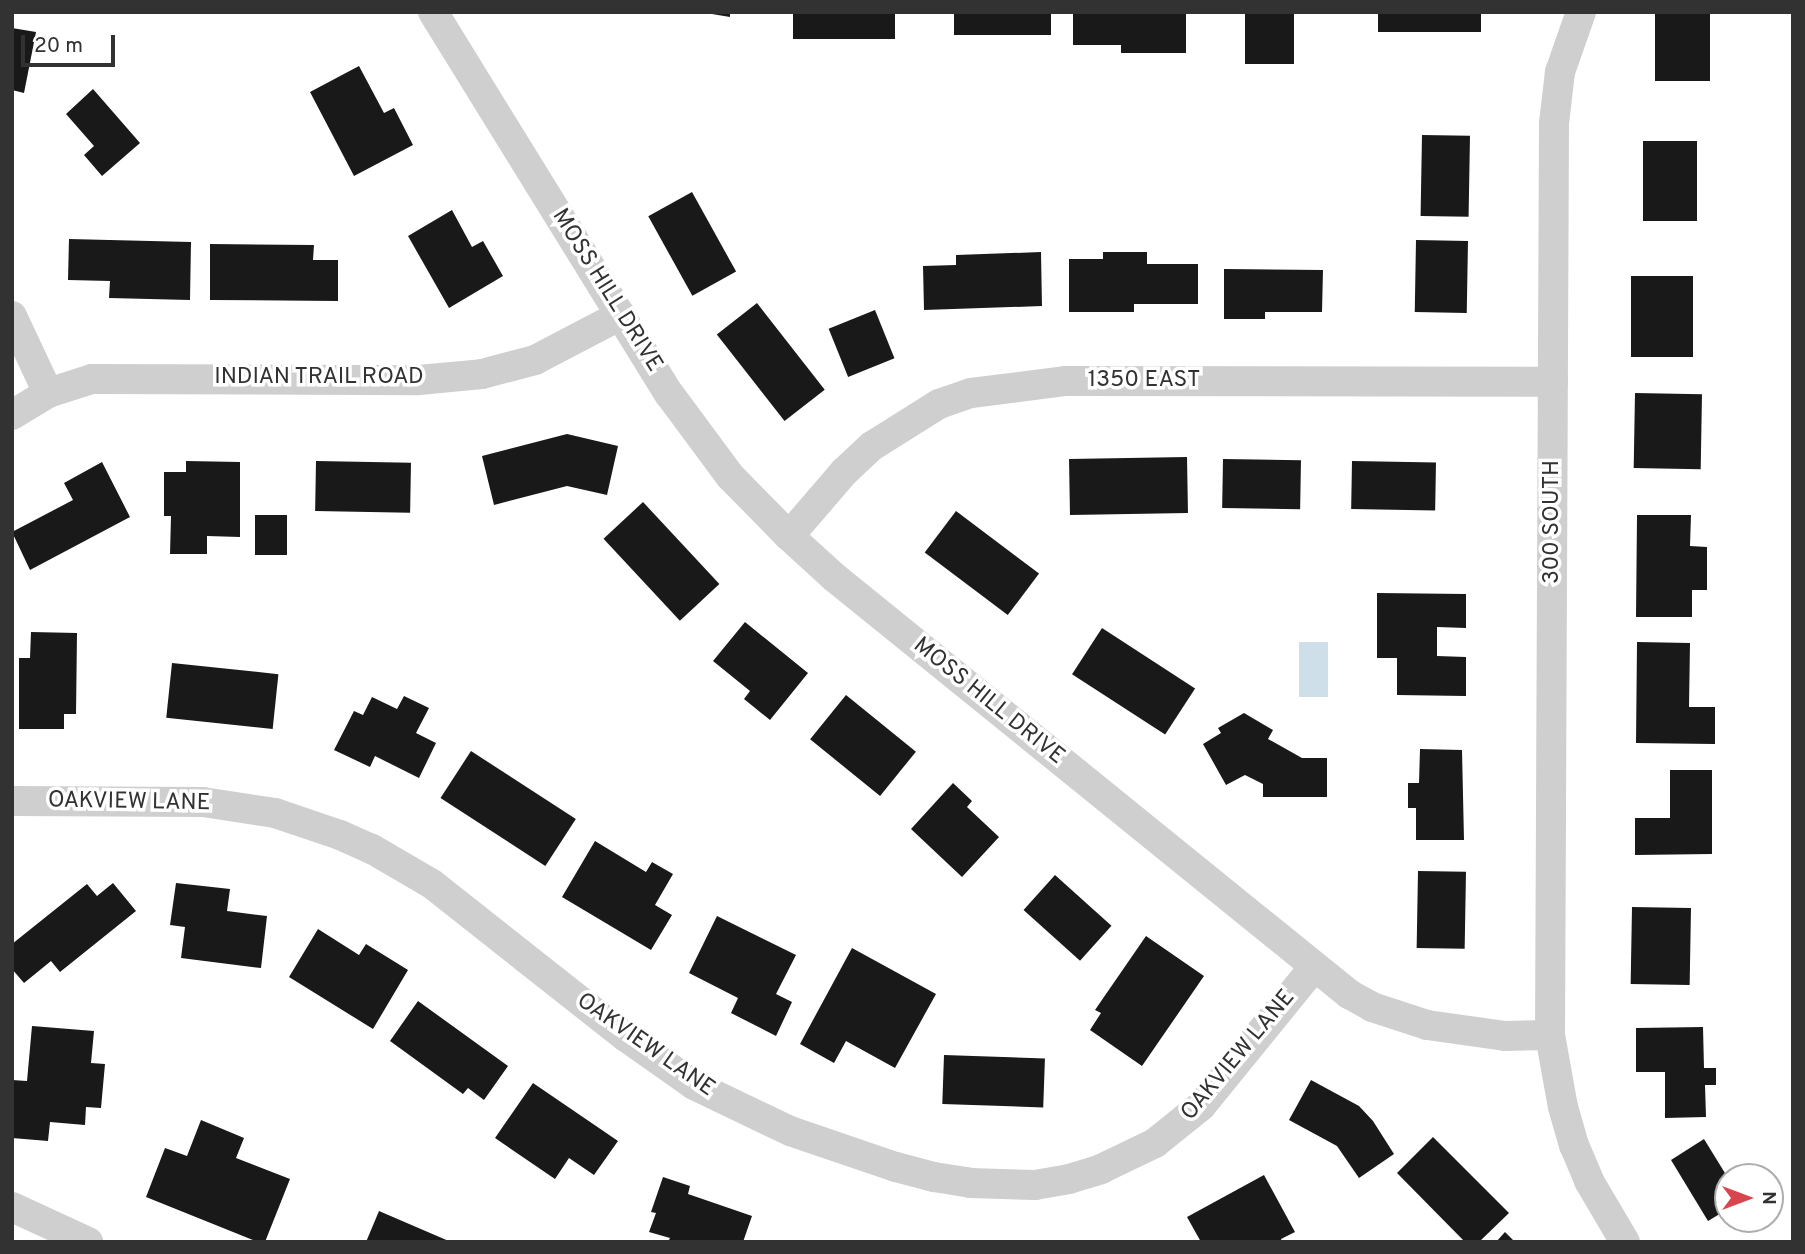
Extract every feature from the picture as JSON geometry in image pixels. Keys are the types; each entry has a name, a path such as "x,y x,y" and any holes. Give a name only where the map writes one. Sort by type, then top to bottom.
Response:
{"street":[{"name":"MOSS HILL DRIVE","path":"433,12 698,435 730,475 789,536 834,577 1349,994 1398,1017 1461,1031 1505,1036 1550,1035"},
{"name":"300 SOUTH","path":"1550,1035 1556,95 1560,72 1581,12"},
{"name":"INDIAN TRAIL ROAD","path":"12,415 48,393 92,379 419,380 482,374 535,360 621,315"},
{"path":"12,316 48,393"},
{"name":"1350 EAST","path":"789,536 844,472 872,446 939,404 971,393 1066,381 1553,382"},
{"name":"OAKVIEW LANE","path":"12,801 215,803 275,813 340,835 432,884 626,1037 705,1091 790,1131 896,1167 934,1177 970,1182 1035,1185 1069,1179 1101,1169 1155,1143 1201,1106 1314,967"},
{"path":"1550,1035 1563,1108 1574,1145 1589,1181 1625,1242"},
{"path":"12,1207 88,1242"}],"shaded area":[{"path":"1299,642 1328,642 1328,697 1299,697"}],"building":[{"path":"700,12 730,12 730,17"},
{"path":"793,12 895,12 895,39 793,39"},
{"path":"954,12 1051,12 1051,35 954,35"},
{"path":"1073,12 1186,12 1186,53 1121,53 1121,45 1073,45"},
{"path":"1245,12 1294,12 1294,64 1245,64"},
{"path":"1378,12 1481,12 1481,32 1378,32"},
{"path":"1655,12 1710,12 1710,81 1655,81"},
{"path":"12,28 36,32 24,93 12,90"},
{"path":"359,66 384,113 394,108 413,145 354,176 310,92"},
{"path":"93,89 140,143 102,176 84,155 94,146 66,114"},
{"path":"1422,135 1470,136 1469,217 1421,216"},
{"path":"1643,141 1697,141 1697,221 1643,221"},
{"path":"692,192 736,272 692,296 648,216"},
{"path":"452,210 472,247 483,241 503,276 449,308 408,236"},
{"path":"69,239 191,242 190,300 109,298 110,281 68,280"},
{"path":"1416,240 1468,241 1467,313 1415,312"},
{"path":"210,244 314,245 313,260 338,260 338,301 210,300"},
{"path":"1041,252 1042,306 924,310 923,266 956,265 956,255"},
{"path":"1103,252 1147,252 1147,264 1198,264 1198,304 1134,304 1134,312 1069,312 1069,259 1103,259"},
{"path":"1224,269 1323,270 1322,312 1265,312 1265,319 1224,319"},
{"path":"1631,276 1693,276 1693,357 1631,357"},
{"path":"757,303 825,390 785,421 717,334"},
{"path":"875,310 894,358 848,377 829,329"},
{"path":"1635,393 1702,394 1701,469 1634,468"},
{"path":"567,434 618,446 607,495 567,486 494,505 482,456"},
{"path":"1187,457 1188,513 1070,515 1069,459"},
{"path":"1223,459 1301,460 1300,509 1222,508"},
{"path":"186,461 240,462 240,537 207,536 207,554 170,554 171,516 164,516 164,472 186,472"},
{"path":"316,461 411,463 410,513 315,511"},
{"path":"1352,461 1436,462 1435,510 1351,509"},
{"path":"102,462 130,517 30,570 12,532 73,500 64,483"},
{"path":"643,502 719,584 680,621 604,539"},
{"path":"956,511 1039,574 1008,615 925,553"},
{"path":"255,515 287,515 287,555 255,555"},
{"path":"1637,515 1691,515 1690,546 1707,547 1707,590 1692,590 1692,617 1636,617"},
{"path":"1377,593 1466,594 1466,628 1437,627 1437,656 1466,657 1466,696 1397,695 1397,658 1377,658"},
{"path":"745,622 808,673 770,720 744,699 750,691 713,661"},
{"path":"1102,628 1195,688 1165,735 1072,674"},
{"path":"31,632 77,633 76,714 64,714 64,729 19,729 19,658 30,658"},
{"path":"1637,642 1690,643 1689,707 1715,707 1715,744 1636,743"},
{"path":"172,663 278,674 273,729 166,718"},
{"path":"846,695 916,752 880,796 810,739"},
{"path":"404,696 429,708 416,733 436,743 419,778 375,756 370,767 334,750 354,711 363,715 372,697 397,709"},
{"path":"1244,713 1273,730 1268,739 1302,758 1327,758 1327,797 1263,797 1263,784 1245,775 1226,785 1203,744 1221,733 1218,728"},
{"path":"1420,749 1462,750 1464,840 1416,840 1416,808 1408,808 1408,783 1419,783"},
{"path":"471,751 576,819 545,866 441,798"},
{"path":"1670,770 1712,770 1712,854 1635,855 1635,818 1670,818"},
{"path":"953,783 972,801 967,807 999,837 962,877 911,829"},
{"path":"595,841 646,872 652,862 673,874 655,905 672,915 651,950 562,897"},
{"path":"1418,871 1466,872 1465,949 1417,948"},
{"path":"1055,875 1111,926 1080,961 1024,910"},
{"path":"113,883 136,911 60,972 51,961 24,983 12,969 12,944 87,884 97,896"},
{"path":"176,883 230,889 227,911 267,916 261,968 181,958 185,927 170,925"},
{"path":"1632,907 1691,908 1690,985 1631,984"},
{"path":"717,916 796,955 776,994 792,1002 776,1036 731,1013 738,998 689,973"},
{"path":"318,929 359,955 366,944 408,970 373,1029 289,977"},
{"path":"1146,936 1204,976 1142,1066 1090,1030 1101,1013 1095,1010"},
{"path":"852,948 936,994 895,1068 846,1041 834,1063 800,1044"},
{"path":"418,1001 508,1066 484,1100 468,1088 463,1094 390,1041"},
{"path":"32,1026 94,1031 91,1063 105,1064 101,1108 86,1107 85,1125 50,1122 48,1141 12,1138 12,1080 27,1081"},
{"path":"1703,1027 1704,1068 1716,1068 1716,1085 1705,1085 1706,1117 1665,1118 1665,1072 1636,1072 1636,1028"},
{"path":"944,1055 1045,1059 1043,1107 942,1104"},
{"path":"1311,1080 1359,1106 1373,1121 1394,1154 1359,1178 1337,1146 1289,1120"},
{"path":"533,1083 618,1141 594,1175 569,1158 555,1179 495,1138"},
{"path":"201,1120 244,1138 236,1158 290,1179 265,1242 258,1242 146,1197 165,1148 187,1156"},
{"path":"1433,1137 1509,1213 1479,1242 1465,1242 1397,1173"},
{"path":"1704,1139 1719,1163 1714,1163 1714,1217 1708,1221 1671,1160"},
{"path":"1264,1175 1295,1232 1281,1239 1282,1242 1201,1242 1187,1217"},
{"path":"663,1177 690,1186 688,1194 752,1216 743,1242 668,1242 670,1238 649,1232 656,1213 651,1212"},
{"path":"379,1211 451,1242 366,1242"},
{"path":"1505,1232 1515,1242 1496,1242"}]}
